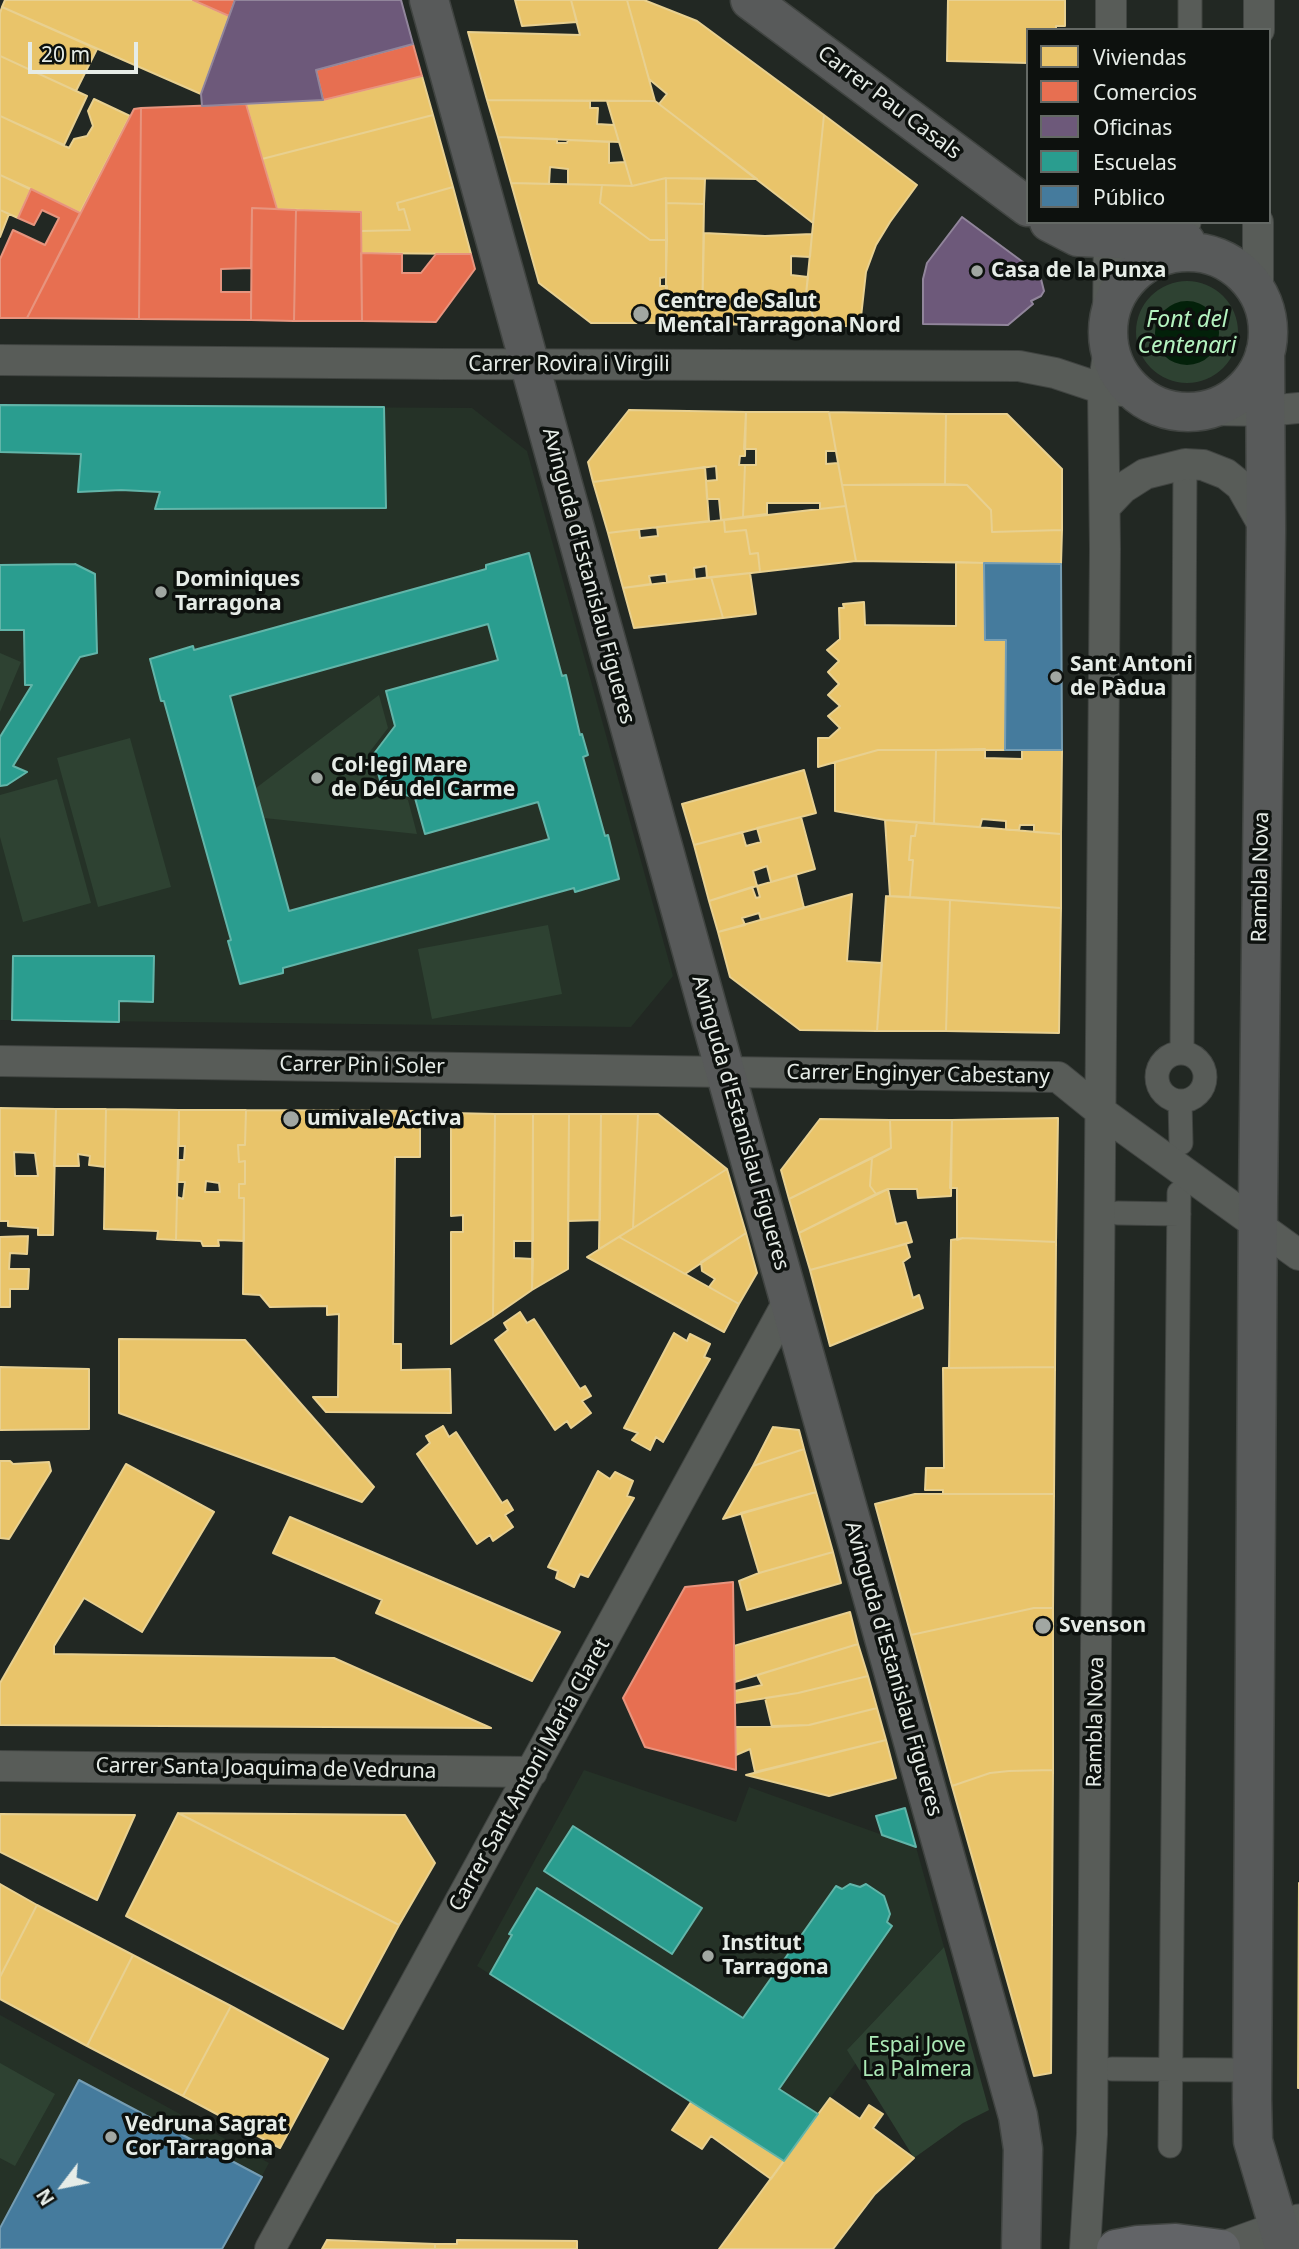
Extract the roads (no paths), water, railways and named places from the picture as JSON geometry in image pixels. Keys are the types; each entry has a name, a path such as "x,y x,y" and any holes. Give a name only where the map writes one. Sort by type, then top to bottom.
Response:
{"main road":[{"name":"Avinguda d'Estanislau Figueres","path":"429,0 724,1071 1018,2116 1023,2149 1021,2249"},
{"name":"Carrer Pau Casals","path":"767,6 1026,205"},
{"path":"1053,224 1078,237 1109,231 1189,242 1194,233"},
{"path":"1194,233 1244,274 1258,293 1266,312 1269,333 1265,353 1253,379 1234,398 1208,410 1189,413 1169,410 1119,391 1118,372 1108,335 1115,297 1130,276 1150,260 1169,253 1194,233"},
{"name":"Rambla Nova","path":"1265,353 1290,410 1266,530 1252,2099 1253,2141 1287,2234"},
{"path":"1116,2249 1175,2243 1221,2249"}],"street":[{"path":"1111,0 1111,28"},
{"path":"1190,0 1190,28"},
{"path":"1259,0 1259,28"},
{"path":"1258,224 1258,293"},
{"path":"1108,335 1109,231"},
{"name":"Carrer Rovira i Virgili","path":"0,360 1019,366 1119,391"},
{"name":"Rambla Nova","path":"1084,2249 1092,2134 1105,507 1119,391"},
{"path":"1208,410 1290,410"},
{"path":"1182,1052 1185,464"},
{"path":"1105,507 1123,488 1145,474 1185,464 1203,465 1226,474 1241,486 1266,530"},
{"path":"1182,1052 1197,1059 1205,1073 1202,1090 1196,1096 1180,1102 1165,1097 1157,1084 1156,1076 1158,1068 1167,1056 1182,1052"},
{"name":"Carrer Pin i Soler","path":"0,1061 724,1071"},
{"name":"Carrer Enginyer Cabestany","path":"724,1071 1058,1077 1100,1111"},
{"path":"1180,1102 1181,1143"},
{"path":"1100,1111 1299,1255"},
{"path":"1118,1213 1179,1204 1170,2146"},
{"name":"Carrer Sant Antoni Maria Claret","path":"270,2249 789,1300"},
{"name":"Carrer Santa Joaquima de Vedruna","path":"0,1766 531,1772"},
{"path":"1112,2069 1234,2070"},
{"path":"1227,2249 1287,2234"}],"water":[{"name":"Font del Centenari","path":"1187,301 1199,303 1210,310 1217,321 1217,345 1210,356 1199,363 1187,365 1175,363 1164,356 1157,345 1155,333 1157,321 1164,310 1175,303"}],"place":[{"name":"Casa de la Punxa","path":"977,271"},
{"name":"Centre de Salut Mental Tarragona Nord","path":"641,314"},
{"name":"Dominiques Tarragona","path":"161,592"},
{"name":"Sant Antoni de Pàdua","path":"1056,677"},
{"name":"Col·legi Mare de Déu del Carme","path":"317,778"},
{"name":"umivale Activa","path":"291,1119"},
{"name":"Svenson","path":"1043,1626"},
{"name":"Institut Tarragona","path":"708,1956"},
{"name":"Vedruna Sagrat Cor Tarragona","path":"111,2137"}],"park label":[{"name":"Espai Jove La Palmera","path":"917,2058"}]}
